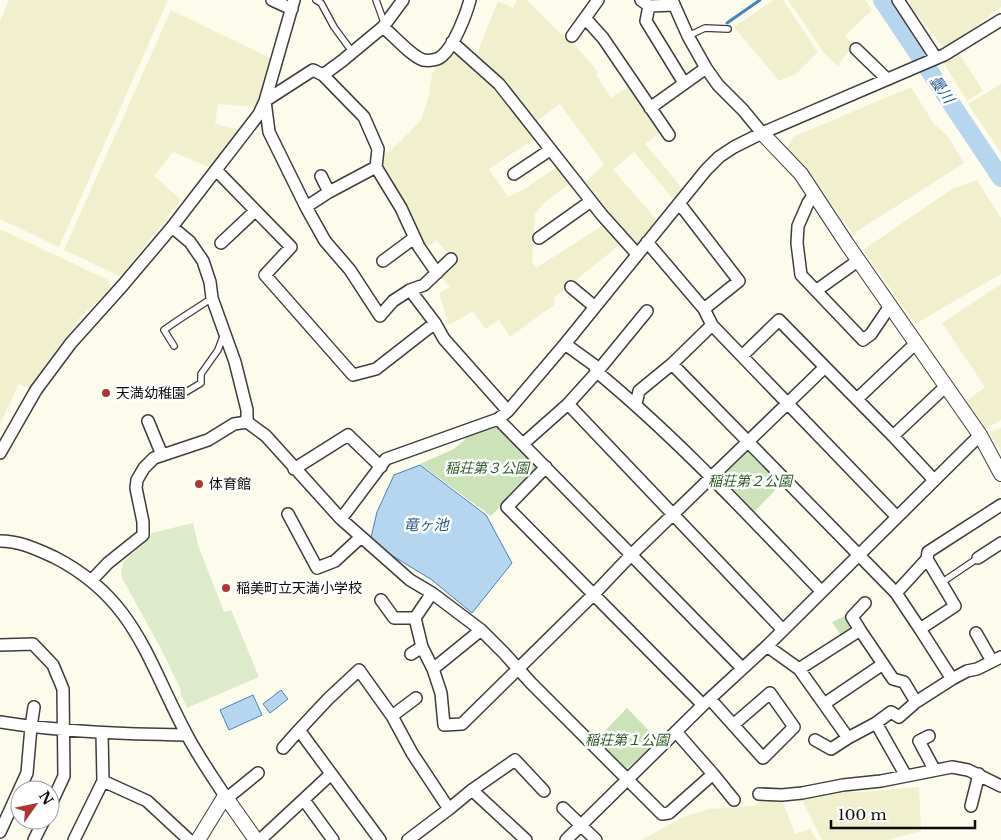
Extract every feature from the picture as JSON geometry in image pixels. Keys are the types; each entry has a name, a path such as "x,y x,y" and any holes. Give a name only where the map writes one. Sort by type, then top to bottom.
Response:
{"street":[{"path":"0,453 36,390 70,343 123,285 172,227 259,114 265,101 293,5 272,0"},
{"path":"323,75 384,26 403,0"},
{"path":"384,26 422,60 434,60 442,57 452,42 470,0"},
{"path":"572,36 598,0"},
{"path":"898,0 935,59"},
{"path":"684,83 646,21 645,3 673,3 688,36 706,68 718,85 801,174 945,387 980,435 1001,474"},
{"path":"585,18 603,38 669,135"},
{"path":"341,519 386,460 498,419 508,411 719,157 734,146 944,55 998,27"},
{"path":"452,42 499,84 591,201 637,254"},
{"path":"856,49 887,79"},
{"path":"650,108 706,68"},
{"path":"265,101 313,70 323,75 364,117 378,149 376,166 401,208 414,238 437,273"},
{"path":"265,101 269,132 324,241 350,270 380,316 393,301 410,290 424,285 451,259"},
{"path":"514,174 550,150"},
{"path":"306,207 376,166"},
{"path":"216,170 291,247 265,275 353,375 376,369 435,323"},
{"path":"321,176 329,192"},
{"path":"814,194 798,226 801,275 863,340 871,334 890,306"},
{"path":"543,231 591,201"},
{"path":"679,203 739,281 704,309"},
{"path":"221,244 226,231 255,211"},
{"path":"172,227 190,242 203,261 210,282 212,298 225,332 247,410 247,422"},
{"path":"383,261 414,238"},
{"path":"647,242 704,309 712,325 898,517"},
{"path":"817,290 858,260"},
{"path":"571,287 595,306"},
{"path":"410,290 435,323 444,339 508,411"},
{"path":"524,443 568,404 646,319"},
{"path":"742,356 779,320 934,480"},
{"path":"636,404 639,392 672,364 712,325"},
{"path":"857,399 916,343"},
{"path":"565,344 594,365 597,372 636,404 712,477 821,592"},
{"path":"672,364 896,593 952,679"},
{"path":"432,593 415,618 422,647 433,669 441,693 444,725 462,724 632,554 825,367"},
{"path":"893,436 945,387"},
{"path":"568,404 783,630"},
{"path":"498,419 524,443 742,668"},
{"path":"148,421 162,455"},
{"path":"91,581 108,563 143,535 143,522 136,488 137,480 144,468 154,458 208,440 234,424 247,422 266,436 341,519 361,537 410,580 432,593 481,630 531,683 662,814 669,813 713,774"},
{"path":"294,468 348,435 381,467"},
{"path":"566,840 742,668 767,646 980,435"},
{"path":"546,467 507,507 594,594 733,725 763,758 794,726 770,693 733,725"},
{"path":"896,593 926,559 928,552 1001,505"},
{"path":"288,514 317,568 335,561 361,537"},
{"path":"0,541 11,541 36,548 66,564 91,581 113,601 131,625 156,669 187,735 225,797 256,840"},
{"path":"978,558 1001,543"},
{"path":"920,629 956,606 926,559"},
{"path":"381,600 394,618 415,618"},
{"path":"865,603 852,617 893,678 904,682 916,702"},
{"path":"433,669 481,630"},
{"path":"800,669 860,630"},
{"path":"815,740 831,749 891,712 899,716 916,702 952,679 997,659 976,633"},
{"path":"0,646 33,644 53,665 63,690 65,730 64,776 60,785"},
{"path":"767,646 800,669 848,738"},
{"path":"411,654 422,647"},
{"path":"824,704 883,664"},
{"path":"283,748 328,699 359,670 392,716 412,753 449,809"},
{"path":"392,716 416,698"},
{"path":"0,832 27,773 34,708"},
{"path":"0,722 31,727 102,733 187,735"},
{"path":"876,723 906,776"},
{"path":"299,730 380,840"},
{"path":"74,840 103,781 102,733"},
{"path":"676,733 734,800"},
{"path":"929,736 919,741 934,769"},
{"path":"408,840 472,790 518,758 545,791"},
{"path":"760,794 782,795 802,793 952,767 979,774 1001,786"},
{"path":"198,840 225,797 258,773"},
{"path":"260,840 331,774"},
{"path":"971,806 979,774"},
{"path":"103,781 147,801 189,840"},
{"path":"472,790 526,840"},
{"path":"304,800 333,840"},
{"path":"563,808 596,840"}],"lane":[{"path":"316,0 321,3 334,27 353,52"},
{"path":"376,0 384,26"},
{"path":"688,36 705,28 728,29"},
{"path":"174,346 164,330 212,298"},
{"path":"186,392 201,383 201,374 218,350 225,332"},
{"path":"941,583 978,558"}],"green space":[{"path":"9,0 168,0 59,247 0,219 0,21"},
{"path":"517,0 527,0 559,32 572,42 598,72 596,75 611,98 630,86 661,132 645,144 683,189 674,200 634,152 613,170 658,221 637,248 630,242 586,182 604,164 560,104 534,123 475,58 498,1 513,8"},
{"path":"774,0 783,0 818,52 796,74 779,81 734,27"},
{"path":"788,0 865,0 872,10 845,36 853,45 838,66 824,53"},
{"path":"910,0 1001,0 1001,7 953,44 944,48 909,5 911,3"},
{"path":"171,10 272,59 255,107 218,104 215,124 241,130 211,168 173,152 154,176 181,200 120,276 64,250"},
{"path":"456,51 485,74 537,137 489,169 508,197 526,188 558,166 572,182 545,202 535,214 532,262 536,268 605,224 623,242 555,297 554,305 510,337 499,320 485,329 473,311 449,325 439,293 450,287 440,276 454,259 436,240 425,249 380,167 381,158 421,120 429,95 432,74 436,66"},
{"path":"959,53 983,91 967,101 943,62"},
{"path":"1001,84 1001,153 968,104"},
{"path":"911,87 934,124 948,136 964,163 853,234 802,165 787,150 793,137"},
{"path":"977,180 1001,218 1001,274 915,324 863,250 952,189"},
{"path":"0,229 108,280 111,287 105,295 82,315 33,390 19,384 0,424"},
{"path":"1001,284 1001,420 983,429 965,402 985,387 942,323"},
{"name":"稲荘第３公園","path":"495,425 538,468 491,516 420,464 454,449 473,432"},
{"path":"1001,428 1001,452 989,433"},
{"name":"稲荘第２公園","path":"749,449 783,482 752,514 718,480"},
{"path":"193,523 198,545 224,612 231,610 259,677 187,708 180,692 181,690 160,647 122,578 121,570 124,561 146,542 152,533"},
{"path":"845,616 854,629 842,637 832,622"},
{"name":"稲荘第１公園","path":"627,708 659,741 625,770 597,739"},
{"path":"919,787 921,831 887,840 822,840 798,792 865,792"},
{"path":"761,798 783,802 795,834 810,829 817,840 641,840 684,817 709,809 756,806"}],"water":[{"name":"竜ヶ池","path":"420,465 486,515 512,563 472,613 432,580 370,542 377,512 394,475"},
{"path":"281,690 288,699 270,713 263,704"},
{"path":"253,695 262,715 229,730 220,710"}],"waterway":[{"path":"727,23 760,0"},
{"name":"曇川","path":"882,0 1001,178"}],"place":[{"name":"天満幼稚園","path":"106,393"},
{"name":"体育館","path":"199,484"},
{"name":"稲美町立天満小学校","path":"226,588"}]}
